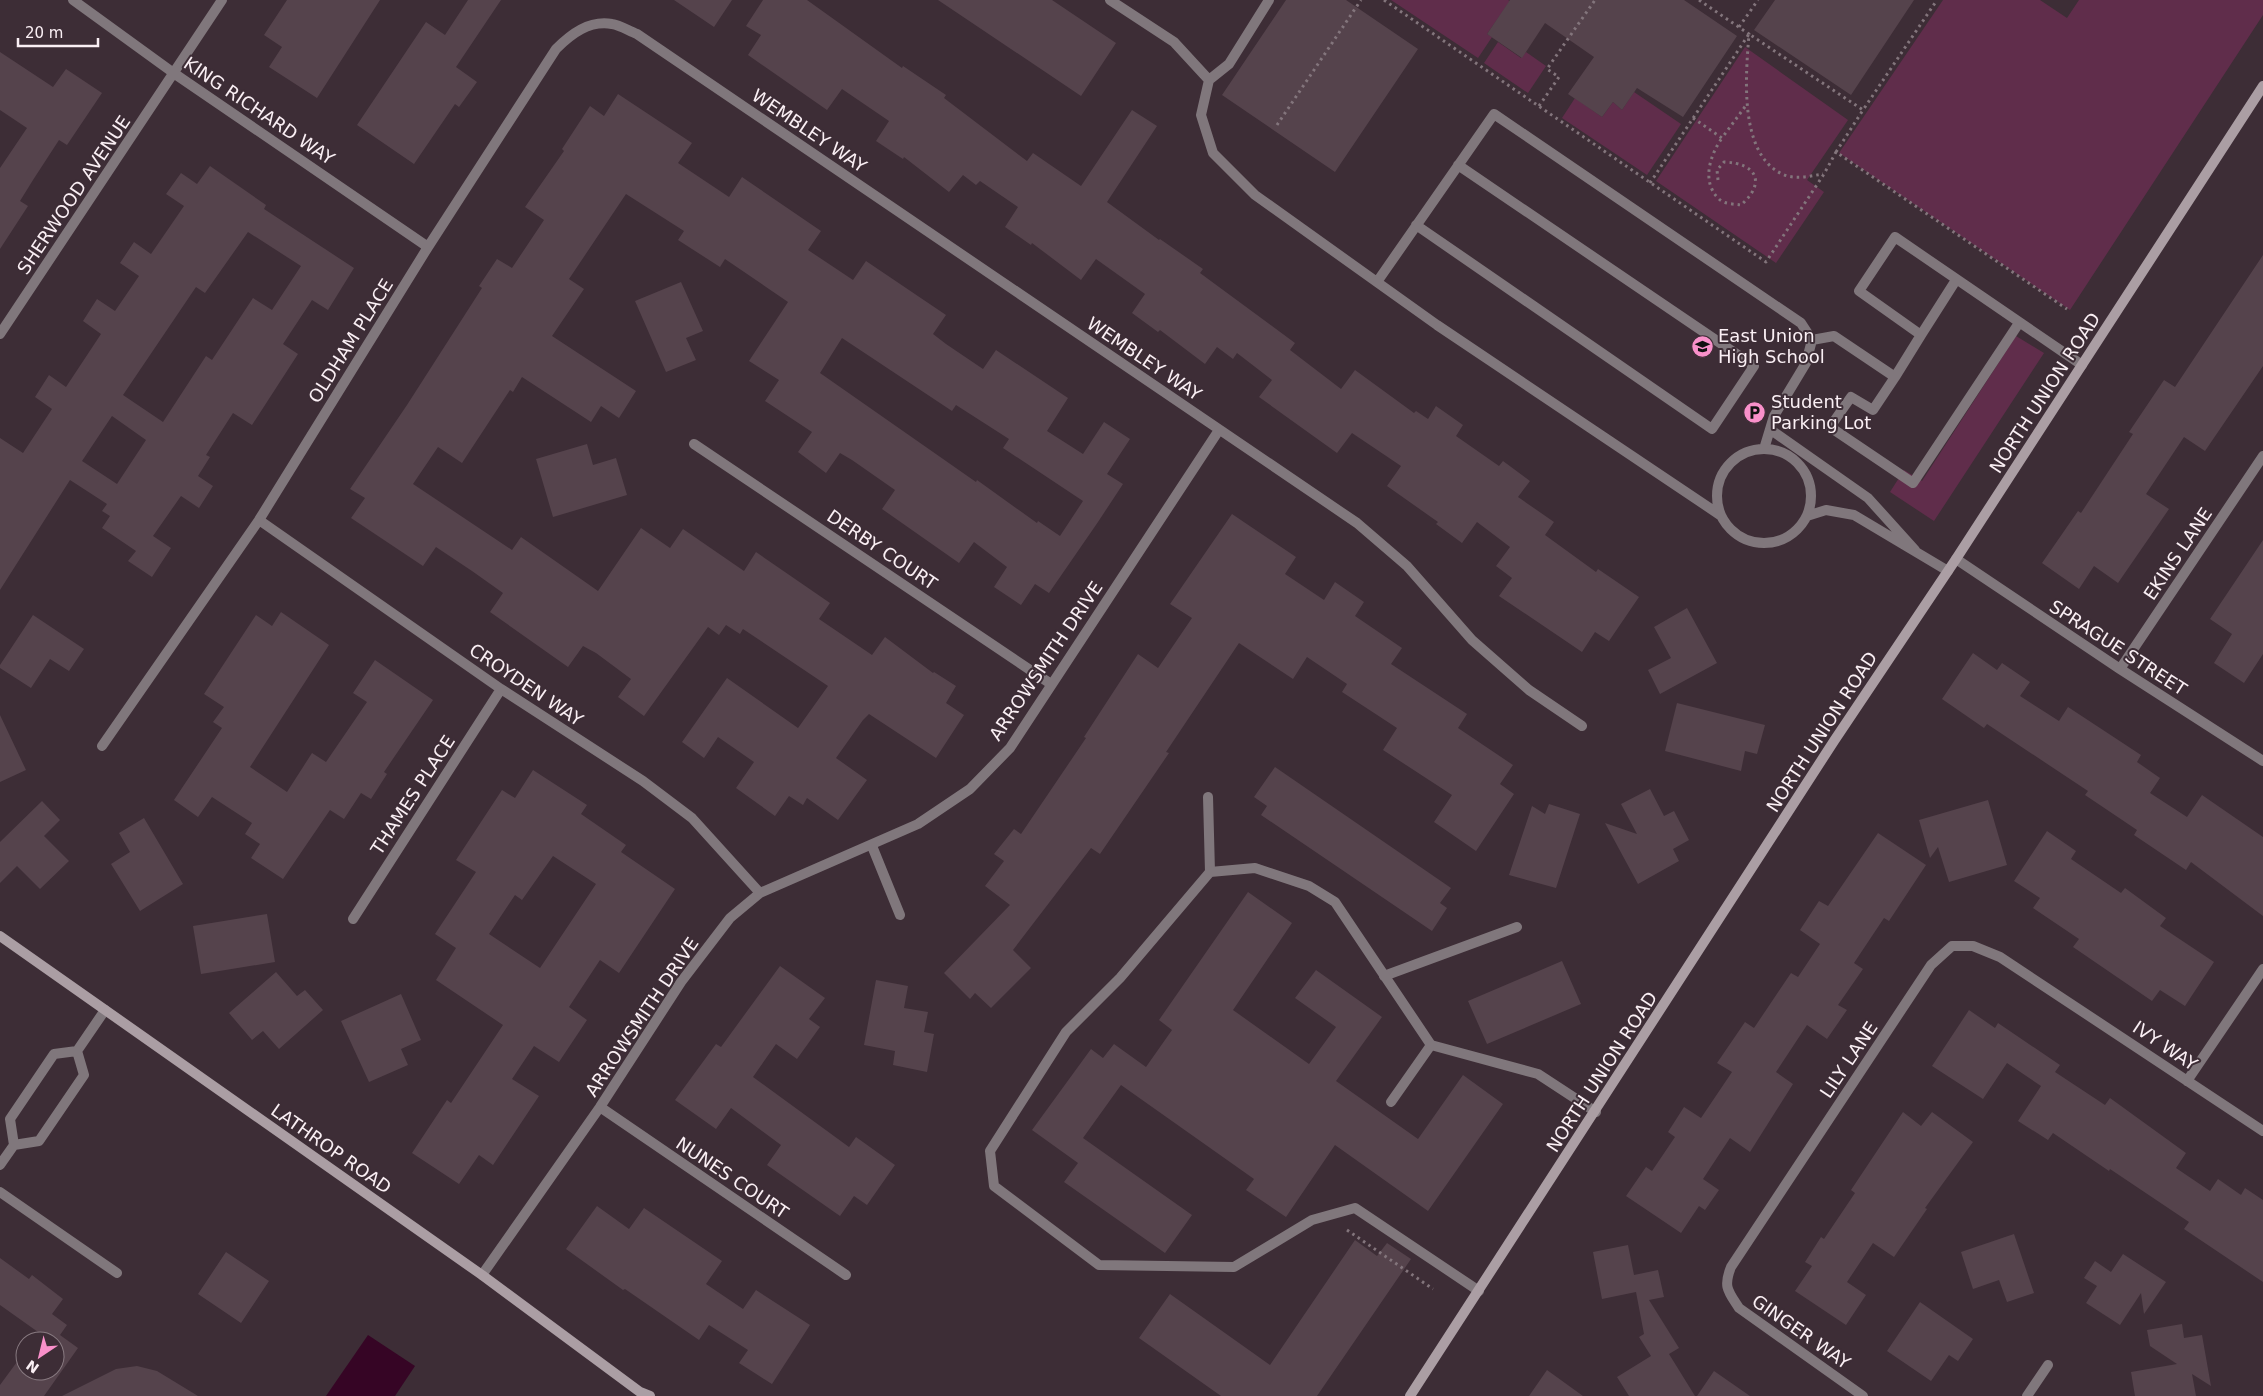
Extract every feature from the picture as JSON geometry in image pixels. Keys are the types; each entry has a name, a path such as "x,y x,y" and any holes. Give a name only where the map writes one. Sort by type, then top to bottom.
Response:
{"street":[{"name":"KING RICHARD WAY","path":"73,0 175,74 428,247"},
{"name":"SHERWOOD AVENUE","path":"2,327 175,74 222,0"},
{"path":"1110,0 1174,42 1209,80"},
{"path":"1269,0 1229,64 1209,80 1201,115 1213,153 1255,195 1437,325 1720,515"},
{"name":"OLDHAM PLACE","path":"102,746 259,520 428,247 556,49 574,32 598,24 612,24 637,34 661,50"},
{"name":"WEMBLEY WAY","path":"661,50 1357,523 1407,566 1472,640 1529,690 1582,726"},
{"name":"NORTH UNION ROAD","path":"1410,1396 1596,1112 1834,741 1956,559 2263,86"},
{"path":"1377,282 1494,114 1801,323 1812,340 1806,363 1774,416 1764,448"},
{"path":"1416,226 1712,429 1754,366 1458,166"},
{"path":"1921,335 1859,290 1895,238 2082,365"},
{"path":"1956,280 1873,410 1851,397 1830,427 1914,483 2019,323"},
{"path":"1812,340 1834,336 1895,378"},
{"name":"ARROWSMITH DRIVE","path":"482,1275 600,1107 681,982 730,918 760,893 872,846 918,824 970,789 1010,748 1219,430"},
{"path":"1771,430 1868,498 1915,550"},
{"name":"DERBY COURT","path":"694,444 1051,684"},
{"path":"1764,448 1780,451 1794,459 1804,471 1810,486 1811,502 1807,516 1798,529 1785,539 1770,543 1755,543 1740,538 1728,528 1720,515 1716,500 1718,484 1724,470 1735,458 1749,451 1764,448"},
{"name":"EKINS LANE","path":"2120,669 2263,456"},
{"path":"1807,516 1826,510 1854,515 1948,571"},
{"name":"CROYDEN WAY","path":"259,520 501,689 643,781 692,818 760,893"},
{"name":"SPRAGUE STREET","path":"1956,559 2120,669 2263,761"},
{"name":"THAMES PLACE","path":"353,919 501,689"},
{"path":"1208,797 1210,872 1120,978 1066,1032 990,1151 994,1186 1099,1265 1234,1266 1312,1220 1354,1208 1479,1291"},
{"path":"872,846 900,915"},
{"path":"1210,872 1255,868 1309,886 1335,902 1431,1046 1538,1074 1596,1112"},
{"path":"1384,976 1517,927"},
{"name":"LATHROP ROAD","path":"0,936 482,1275 643,1395"},
{"name":"LILY LANE","path":"1726,1289 1726,1279 1731,1266 1931,965 1952,946 1973,946 2000,957 2048,989"},
{"path":"2187,1081 2263,969"},
{"name":"IVY WAY","path":"2048,989 2263,1131"},
{"path":"0,1165 14,1145 10,1119 54,1054 77,1051 105,1010"},
{"path":"1391,1102 1431,1046"},
{"path":"14,1145 39,1141 84,1075 77,1051"},
{"name":"NUNES COURT","path":"600,1107 846,1275"},
{"path":"0,1192 117,1273"},
{"name":"GINGER WAY","path":"1726,1289 1739,1308 1863,1396"},
{"path":"2027,1396 2048,1364"}],"path":[{"path":"1277,125 1361,0"},
{"path":"1384,0 1766,262 1824,174 1836,152 1938,0"},
{"path":"1539,106 1560,77 1548,69 1595,0"},
{"path":"1699,0 1864,110"},
{"path":"1739,27 1758,0"},
{"path":"1650,183 1749,34"},
{"path":"1749,34 1746,104 1751,127 1760,152 1768,164 1782,174 1798,177 1824,174"},
{"path":"1718,180 1717,170 1724,162 1744,165 1753,173 1756,181 1755,190 1741,205 1728,204 1719,200 1711,186 1708,174 1713,150 1746,104"},
{"path":"1693,118 1722,138"},
{"path":"1836,152 2067,309"},
{"path":"1339,1225 1433,1288"}],"shaded area":[{"path":"1391,0 1510,1 1487,34 1492,37 1478,58"},
{"path":"1943,0 2040,0 2067,18 2079,0 2263,0 2263,15 2070,310 1839,153"},
{"path":"1498,42 1521,58 1526,52 1546,66 1528,93 1484,63"},
{"path":"1745,47 1848,120 1807,180 1824,192 1776,263 1656,181"},
{"path":"1634,92 1681,124 1647,175 1562,118 1575,98 1602,117 1613,102 1622,110"},
{"path":"2016,336 2044,353 1934,521 1890,492 1904,470 1922,481"},
{"path":"368,1335 415,1366 395,1396 326,1396"}],"building":[{"path":"287,0 380,0 317,98 269,67 282,47 264,35"},
{"path":"468,0 501,0 456,67 477,82 459,107 455,104 414,164 357,125 426,22 445,35"},
{"path":"674,0 732,0 714,27"},
{"path":"763,0 807,0 902,68 903,66 946,95 944,98 1027,161 1033,153 1081,186 1132,110 1157,126 1107,202 1203,269 1200,273 1295,343 1290,350 1341,389 1355,370 1414,413 1416,411 1428,419 1436,406 1463,425 1456,436 1499,466 1503,461 1530,481 1518,497 1554,522 1545,535 1596,572 1598,569 1639,597 1609,641 1595,632 1582,652 1499,596 1512,578 1496,566 1510,547 1477,522 1462,543 1436,524 1438,522 1387,486 1401,466 1352,433 1337,453 1259,397 1272,380 1237,353 1233,359 1217,347 1205,364 1160,330 1158,332 1132,313 1145,294 1096,259 1081,280 1032,243 1031,245 1005,227 1018,207 980,181 976,185 963,175 949,192 904,157 903,159 876,141 889,121 842,89 827,110 748,55 761,35 746,26"},
{"path":"938,0 1052,0 1116,43 1081,96"},
{"path":"1286,0 1346,0 1418,49 1335,172 1222,95"},
{"path":"1510,0 1684,0 1737,36 1683,117 1637,88 1622,110 1613,102 1602,117 1568,94 1594,57 1545,23 1522,58 1487,34"},
{"path":"1775,0 1914,0 1851,95 1754,30"},
{"path":"0,52 53,87 66,69 102,93 67,145 59,140 20,201 28,206 0,249 0,168 27,128 0,110"},
{"path":"618,94 692,143 678,163 729,197 742,177 821,231 808,250 853,280 866,261 946,315 933,334 946,344 983,369 996,350 1068,398 1047,431 1083,454 1104,422 1130,439 1107,474 1123,484 1049,593 1035,584 1021,605 994,587 1007,567 974,542 959,563 882,509 895,490 852,460 840,453 826,473 798,452 812,432 765,401 779,380 749,361 788,302 725,259 720,267 678,240 684,231 626,194 569,279 584,289 552,336 636,391 619,418 601,406 591,422 522,377 513,392 510,390 462,463 438,447 413,484 512,550 521,537 598,591 641,528 670,548 683,529 744,571 756,552 830,603 819,619 872,655 885,637 933,673 956,686 946,703 964,715 936,758 869,714 863,720 836,758 867,780 838,820 807,798 803,805 789,796 775,816 736,788 754,762 718,737 704,758 682,742 727,678 798,728 828,686 743,629 740,634 726,625 719,635 708,627 644,716 618,697 631,679 596,653 583,646 568,667 490,612 503,593 472,571 436,547 423,566 351,518 365,498 350,489 407,405 482,288 479,286 497,259 512,268 544,220 525,207 564,151 562,149 590,106 604,116","holes":["842,338 952,411 956,405 1009,439 1003,448 1083,501 1060,536 1038,521 1037,523 977,480 976,482 820,373"]},
{"path":"210,166 266,205 264,209 354,268 328,310 312,300 283,344 298,354 252,425 233,413 206,455 210,457 198,476 213,486 199,508 181,496 153,536 171,548 152,577 128,561 136,551 102,528 110,516 102,511 107,504 70,480 0,590 0,438 23,453 52,409 35,397 49,375 66,387 101,334 83,321 97,299 115,311 139,276 120,263 134,242 151,254 184,206 166,194 181,173 197,184","holes":["248,232 301,266 272,310 253,298 212,360 206,356 163,422 123,395 196,287 205,293","112,416 146,440 117,484 82,461"]},
{"path":"2263,255 2263,366 2205,451 2184,437 2146,494 2169,509 2118,583 2094,566 2079,589 2042,563 2078,511 2081,513 2133,434 2129,432 2164,380 2175,387"},
{"path":"681,282 703,331 686,338 696,360 666,372 635,301"},
{"path":"587,444 593,465 616,458 627,495 553,517 536,459"},
{"path":"1232,514 1296,557 1285,574 1324,600 1335,582 1364,602 1355,616 1402,648 1391,664 1467,714 1458,728 1513,765 1500,784 1514,794 1476,851 1434,822 1452,795 1383,750 1397,728 1342,692 1347,684 1307,657 1293,679 1239,643 1166,752 1169,753 1100,854 1091,848 1013,950 1031,968 991,1008 975,993 970,999 944,973 1010,905 985,886 1004,861 994,854 1014,829 1021,834 1086,738 1084,737 1138,654 1158,668 1192,618 1170,604"},
{"path":"2263,540 2263,654 2244,683 2214,663 2232,634 2210,619"},
{"path":"1687,608 1717,663 1660,694 1648,670 1671,658 1654,627"},
{"path":"281,612 329,645 250,767 287,792 312,753 326,762 367,702 353,693 375,660 433,700 384,772 387,774 371,799 361,793 344,819 330,810 283,879 251,858 260,844 245,834 252,823 212,797 198,817 174,800 222,728 213,722 224,707 204,694 256,615 272,626"},
{"path":"33,615 84,649 69,671 50,659 31,688 0,668 0,665"},
{"path":"1973,653 1997,670 2002,663 2030,682 2020,696 2059,721 2068,707 2141,755 2137,762 2160,778 2150,793 2187,817 2202,795 2263,837 2263,916 2191,862 2186,870 2134,835 2137,830 2085,795 2088,791 1987,724 1984,728 1942,699"},
{"path":"1677,703 1765,725 1757,754 1745,751 1741,771 1665,751"},
{"path":"0,715 26,770 0,782"},
{"path":"1275,767 1451,888 1440,903 1447,908 1432,931 1261,815 1267,806 1254,797"},
{"path":"533,770 587,805 581,814 626,845 621,852 675,889 619,973 600,960 569,1007 587,1020 559,1062 534,1046 512,1079 539,1096 493,1165 479,1155 459,1184 412,1153 447,1100 451,1103 503,1025 436,980 456,948 435,934 476,872 456,860 502,790 515,798","holes":["553,856 596,884 540,968 489,934 515,895 522,900"]},
{"path":"1650,789 1664,816 1674,811 1689,840 1673,849 1679,861 1638,884 1605,823 1637,834 1621,804"},
{"path":"1988,800 2007,865 1949,882 1938,847 1930,858 1919,820"},
{"path":"42,801 60,820 44,836 69,861 40,889 17,866 0,883 0,842"},
{"path":"1549,804 1580,814 1556,888 1509,875 1532,806 1545,814"},
{"path":"144,818 183,884 140,911 111,864 130,852 119,833"},
{"path":"2047,831 2076,851 2071,859 2121,893 2125,888 2166,918 2160,926 2214,962 2185,1006 2160,990 2152,1001 2073,947 2079,939 2033,908 2040,898 2014,881"},
{"path":"1878,833 1926,865 1889,921 1884,918 1854,963 1863,969 1838,1005 1847,1010 1827,1039 1807,1025 1776,1072 1793,1084 1750,1152 1730,1138 1703,1179 1719,1190 1705,1210 1699,1206 1681,1233 1626,1196 1646,1167 1652,1171 1675,1137 1668,1132 1684,1107 1701,1118 1732,1072 1717,1063 1745,1022 1754,1028 1791,973 1798,977 1820,944 1800,930 1819,901 1828,906"},
{"path":"1248,892 1292,923 1233,1010 1309,1064 1336,1027 1295,998 1316,970 1382,1017 1336,1081 1418,1139 1463,1075 1503,1104 1428,1211 1335,1145 1286,1217 1246,1190 1254,1179 1121,1085 1083,1138 1192,1215 1165,1253 1064,1182 1078,1163 1032,1130 1091,1049 1103,1058 1114,1044 1146,1067 1172,1030 1159,1020"},
{"path":"267,914 275,962 201,974 193,926"},
{"path":"1562,961 1581,1004 1487,1044 1468,1001"},
{"path":"780,966 825,998 809,1019 820,1027 797,1059 776,1044 753,1077 849,1147 856,1137 895,1165 867,1205 854,1196 840,1216 767,1165 781,1145 731,1108 716,1129 675,1100 716,1044 721,1047"},
{"path":"276,972 297,996 305,990 323,1010 279,1049 263,1031 252,1040 229,1013"},
{"path":"876,980 908,986 904,1008 928,1012 924,1032 934,1034 927,1072 893,1065 895,1051 864,1045"},
{"path":"401,994 421,1040 401,1049 408,1065 369,1082 341,1021"},
{"path":"1969,1010 1995,1028 1998,1023 2060,1065 2055,1072 2105,1105 2110,1098 2186,1153 2176,1168 2210,1191 2218,1179 2241,1195 2245,1188 2263,1200 2263,1282 2184,1229 2189,1222 2110,1169 2109,1171 2053,1133 2048,1140 2018,1121 2041,1086 2007,1063 1983,1099 1932,1066"},
{"path":"1903,1112 1921,1126 1932,1112 1973,1142 1925,1208 1927,1209 1894,1257 1873,1243 1847,1282 1866,1295 1846,1325 1795,1291 1812,1266 1805,1262 1821,1237 1824,1239 1855,1193 1851,1190"},
{"path":"597,1206 629,1229 644,1208 722,1261 706,1284 743,1309 756,1290 810,1325 772,1384 739,1363 748,1350 709,1325 699,1340 625,1289 623,1290 566,1249"},
{"path":"2014,1234 2034,1293 2007,1302 1999,1280 1973,1289 1961,1252"},
{"path":"1355,1240 1377,1256 1387,1243 1411,1259 1317,1396 1221,1396 1139,1338 1170,1294 1270,1365"},
{"path":"1628,1245 1634,1275 1658,1270 1664,1297 1649,1300 1679,1348 1669,1354 1695,1396 1629,1396 1617,1377 1651,1356 1639,1337 1644,1334 1636,1292 1602,1299 1593,1252"},
{"path":"226,1252 269,1281 241,1323 198,1294"},
{"path":"2123,1254 2166,1282 2144,1314 2141,1293 2120,1325 2086,1303 2097,1286 2084,1278 2095,1261 2111,1272"},
{"path":"0,1258 29,1279 32,1275 63,1299 52,1314 67,1325 63,1331 37,1331 0,1305"},
{"path":"1920,1302 1973,1339 1958,1361 1949,1355 1931,1381 1887,1351"},
{"path":"2182,1324 2184,1338 2202,1335 2211,1386 2192,1374 2196,1396 2135,1396 2131,1372 2177,1364 2150,1346 2147,1330"},
{"path":"65,1339 78,1348 65,1366"},
{"path":"15,1365 15,1381 55,1381 44,1396 0,1396 0,1385"},
{"path":"137,1366 157,1371 198,1396 62,1396 116,1369"},
{"path":"1547,1370 1583,1396 1529,1396"},
{"path":"1714,1371 1750,1396 1697,1396"}],"place":[{"name":"East Union High School","path":"1702,346"},
{"name":"Student Parking Lot","path":"1755,412"}]}
